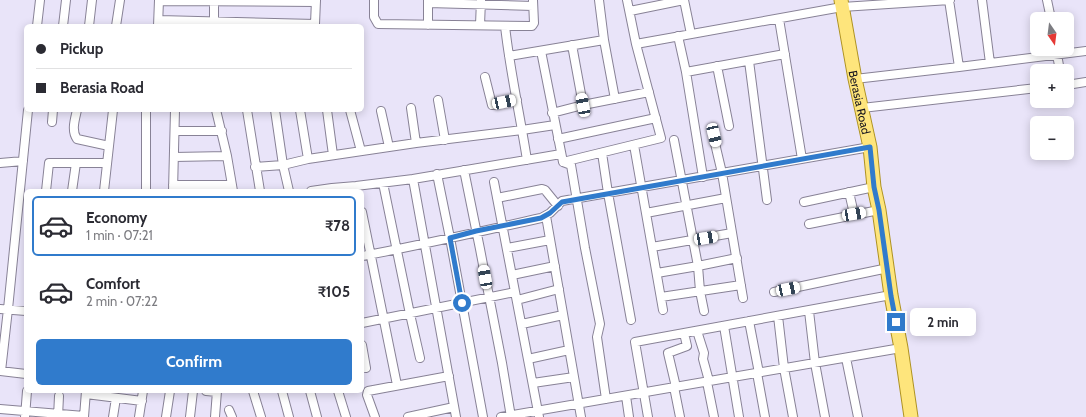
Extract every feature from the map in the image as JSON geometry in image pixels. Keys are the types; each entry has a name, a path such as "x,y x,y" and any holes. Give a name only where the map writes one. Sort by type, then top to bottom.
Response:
{"main road":[{"name":"Berasia Road","path":"842,3 855,79 870,147 874,187 879,210 891,296 901,348 911,417"}],"street":[{"path":"37,24 40,0"},
{"path":"63,24 66,0"},
{"path":"89,24 92,0"},
{"path":"116,24 120,0"},
{"path":"159,0 214,1 316,1 315,24 239,24 214,21 201,24 158,23 159,0"},
{"path":"374,0 374,17 378,24 480,26 532,26 534,23 533,3 428,2 428,24"},
{"path":"598,0 615,99"},
{"path":"332,189 357,189 383,183 527,160 562,158 602,152 661,138 636,44 627,0"},
{"path":"630,11 684,0 691,34"},
{"path":"636,44 779,19 842,3 950,0 959,67"},
{"path":"982,0 990,63"},
{"path":"1047,0 1050,12"},
{"path":"214,1 214,21"},
{"path":"480,26 481,2"},
{"path":"779,19 802,159"},
{"path":"505,26 527,160"},
{"path":"678,36 686,72 703,177"},
{"path":"509,56 604,40"},
{"path":"572,45 583,105"},
{"path":"541,51 562,158 571,165 600,324 597,337 606,399"},
{"path":"1074,51 1086,51"},
{"path":"686,72 785,54"},
{"path":"855,79 990,63 1033,56"},
{"path":"749,60 767,200"},
{"path":"717,66 729,126"},
{"path":"485,76 492,105 517,100"},
{"path":"1074,83 1086,82"},
{"path":"862,108 1030,89"},
{"path":"552,113 583,105 649,92"},
{"path":"438,100 445,140"},
{"path":"411,108 416,143"},
{"path":"381,111 389,147"},
{"path":"24,374 0,371 4,309 28,112"},
{"path":"52,122 53,112"},
{"path":"77,112 73,131 74,136 79,140 109,146"},
{"path":"104,189 113,112"},
{"path":"146,112 146,189"},
{"path":"175,112 173,188 232,188 222,131 217,112"},
{"path":"247,112 260,189"},
{"path":"275,112 283,164 289,189"},
{"path":"300,112 308,159"},
{"path":"327,112 333,155"},
{"path":"350,112 360,151"},
{"path":"558,139 656,118"},
{"path":"256,167 416,143 555,125"},
{"path":"175,131 222,131"},
{"path":"714,135 722,173 743,298"},
{"path":"674,140 698,266 704,311"},
{"path":"634,145 663,310"},
{"path":"364,256 398,250 546,216 562,202 870,147"},
{"path":"602,152 631,320"},
{"path":"174,157 227,156"},
{"path":"0,163 23,161"},
{"path":"46,189 49,163 107,163"},
{"path":"72,189 76,163"},
{"path":"464,170 511,416"},
{"path":"437,174 483,417"},
{"path":"413,179 456,417"},
{"path":"494,182 539,414"},
{"path":"383,183 420,358"},
{"path":"804,202 874,187"},
{"path":"497,198 542,189 545,190 558,206"},
{"path":"849,192 854,214"},
{"path":"646,213 726,198"},
{"path":"810,224 879,210"},
{"path":"546,216 581,417"},
{"path":"364,221 397,385"},
{"path":"652,247 732,233"},
{"path":"507,248 550,240"},
{"path":"657,273 736,258"},
{"path":"512,275 555,266"},
{"path":"774,292 888,268"},
{"path":"661,297 741,284"},
{"path":"364,323 489,298 516,296 559,289"},
{"path":"648,417 635,342 891,296"},
{"path":"4,309 24,311"},
{"path":"809,310 815,363 825,417"},
{"path":"522,324 563,315"},
{"path":"778,316 784,368 793,417"},
{"path":"749,321 766,417"},
{"path":"724,326 739,417"},
{"path":"697,331 704,353 703,359 714,417"},
{"path":"680,417 668,353 687,346 684,333"},
{"path":"501,417 539,414 578,404 901,348"},
{"path":"528,359 569,350"},
{"path":"364,356 366,368"},
{"path":"846,358 858,417"},
{"path":"375,417 367,395 368,391 449,376"},
{"path":"533,383 574,377"},
{"path":"25,414 27,393"},
{"path":"0,409 25,414 84,417 86,393 142,401"},
{"path":"139,417 143,393"},
{"path":"166,417 170,393"},
{"path":"190,417 193,393"},
{"path":"215,417 217,393"},
{"path":"254,393 262,417"},
{"path":"283,393 289,417"},
{"path":"311,393 317,417"},
{"path":"339,393 346,417"},
{"path":"58,416 59,396"},
{"path":"626,396 629,417"},
{"path":"114,417 116,398"},
{"path":"408,417 420,416 454,407"}],"route":[{"path":"462,303 450,238 476,231 541,218 550,213 562,202 870,147 874,187 879,210 896,322"}]}
